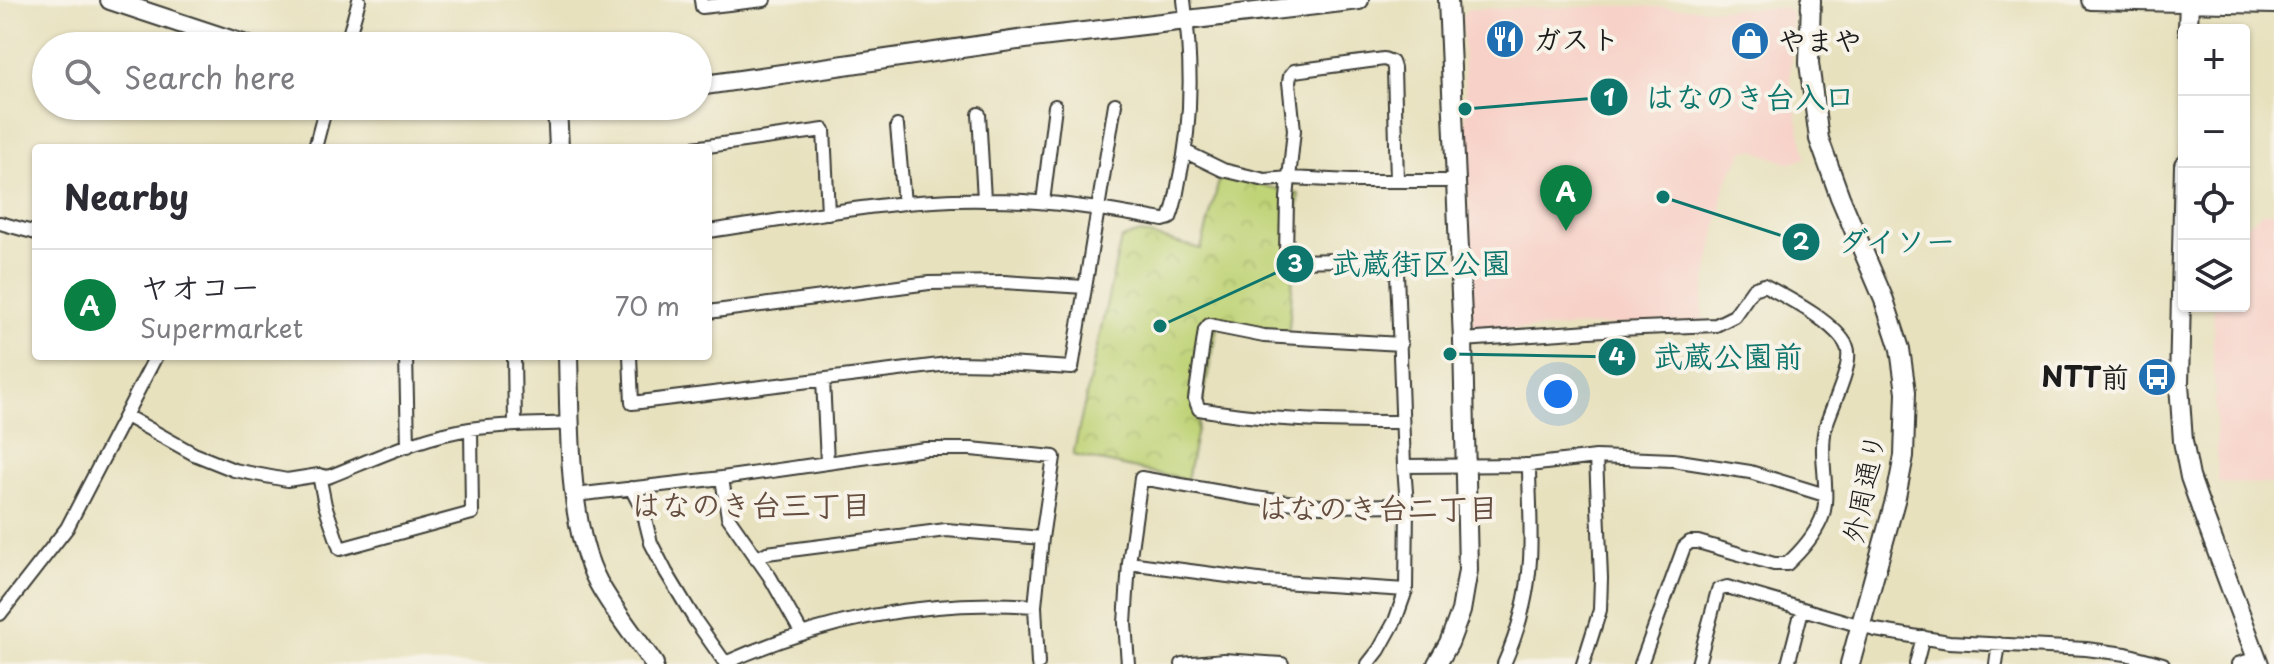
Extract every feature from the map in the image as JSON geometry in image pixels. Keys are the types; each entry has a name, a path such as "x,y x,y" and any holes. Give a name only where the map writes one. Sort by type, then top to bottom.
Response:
{"street":[{"path":"110,0 207,32"},
{"path":"350,32 359,0"},
{"path":"701,0 702,7 764,0"},
{"path":"712,230 904,203 984,199 1043,202 1163,220 1170,218 1186,152 1191,75 1184,0"},
{"path":"712,84 1032,38 1359,0"},
{"path":"1437,664 1461,611 1468,570 1463,340 1448,0"},
{"name":"外周通り","path":"1811,0 1809,63 1819,139 1831,176 1875,274 1889,314 1900,349 1906,392 1904,456 1896,497 1850,664"},
{"path":"2091,0 2274,4"},
{"path":"2188,2 2188,24"},
{"path":"1368,664 1395,621 1406,590 1407,505 1397,272 1388,259 1294,261 1286,257 1294,130 1289,82 1294,71 1384,59 1392,62 1397,181"},
{"path":"630,360 632,403 956,363 1072,368 1115,104"},
{"path":"1043,202 1055,106"},
{"path":"979,114 984,199"},
{"path":"316,144 322,120"},
{"path":"558,120 559,144"},
{"path":"897,126 904,203"},
{"path":"712,145 824,130 828,213"},
{"path":"1186,152 1223,170 1265,180 1456,181"},
{"path":"2184,168 2179,384 2183,441 2190,477 2258,661 2238,664"},
{"path":"0,223 32,232"},
{"path":"712,311 929,283 1004,282 1085,287"},
{"path":"1463,340 1716,325 1734,316 1753,289 1764,285 1810,310 1846,345 1848,358 1824,430 1825,495 1822,519 1787,564 1774,564 1690,542 1684,547 1641,664"},
{"path":"1401,344 1264,336 1209,325 1203,340 1195,399 1199,409 1245,417 1303,422 1402,422"},
{"path":"0,614 67,528 154,360"},
{"path":"406,360 408,446"},
{"path":"514,360 515,425"},
{"path":"568,360 575,495 580,531 598,582 654,664"},
{"path":"823,380 827,462"},
{"path":"126,416 194,454 234,470 287,480 319,475 328,477 408,446 471,429 570,423"},
{"path":"319,475 325,505 340,549 472,513 471,429"},
{"path":"575,495 925,449 971,449 1054,457 1035,606 1038,664"},
{"path":"1404,466 1529,465 1596,457 1673,460 1750,472 1825,495"},
{"path":"1583,664 1600,610 1596,457"},
{"path":"1504,664 1526,593 1530,559 1529,465"},
{"path":"722,478 728,517 770,577 802,634"},
{"path":"1128,664 1125,623 1129,563 1141,478 1308,504 1407,505"},
{"path":"631,488 643,511 651,543 666,572 726,664 764,646 802,634 842,622 904,610 993,603 1035,606"},
{"path":"756,559 767,553 946,530 1042,538"},
{"path":"1129,563 1266,581 1406,590"},
{"path":"1698,664 1718,590 1727,587 1859,626 1949,642 2086,649 2126,654 2163,664"},
{"path":"1788,664 1802,610"},
{"path":"1916,664 1923,637"},
{"path":"1996,664 1999,644"},
{"path":"2084,664 2086,649"},
{"path":"1182,664 1224,660 1282,664"}],"shaded area":[{"path":"1628,6 1786,8 1792,13 1790,86 1806,158 1787,163 1754,150 1744,150 1726,182 1702,301 1703,321 1481,331 1473,328 1462,16 1468,9"},
{"path":"2262,212 2274,212 2274,484 2218,483 2214,312 2250,312 2250,223"}],"green space":[{"path":"1222,176 1299,194 1289,329 1285,336 1218,323 1187,480 1073,455 1121,239 1141,233 1201,249"}],"place":[{"name":"ガスト","path":"1505,39"},
{"name":"やまや","path":"1750,41"},
{"name":"はなのき台入口","path":"1465,109"},
{"name":"ダイソー","path":"1663,197"},
{"name":"ヤオコー","path":"1566,231"},
{"name":"武蔵街区公園","path":"1160,326"},
{"name":"武蔵公園前","path":"1450,354"},
{"name":"NTT前","path":"2157,377"}],"district":[{"name":"はなのき台三丁目","path":"751,506"},
{"name":"はなのき台二丁目","path":"1378,509"}]}
